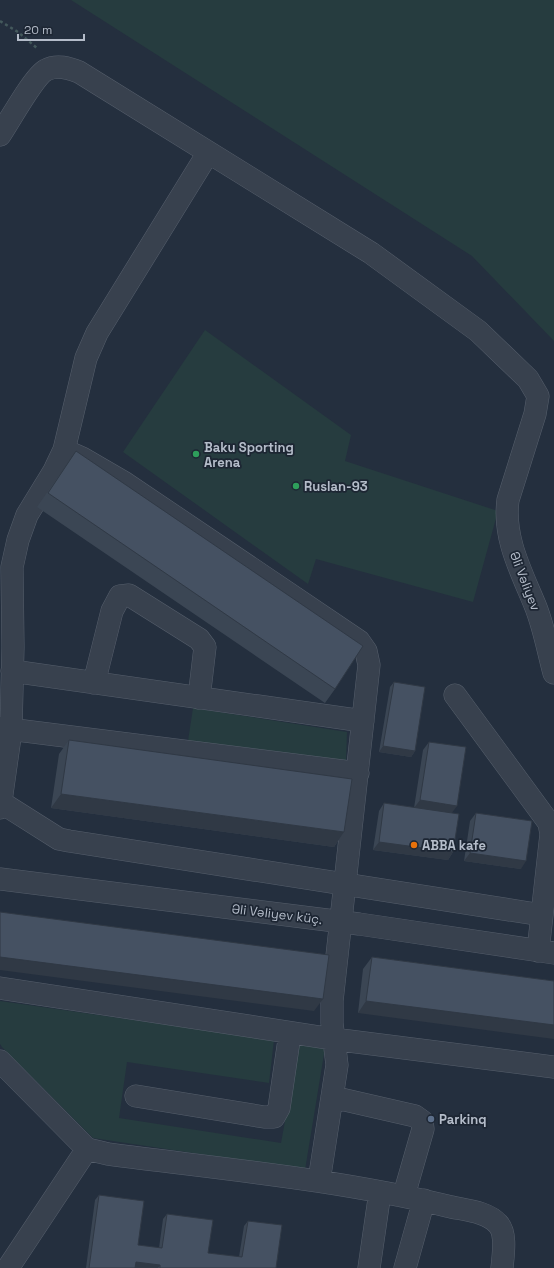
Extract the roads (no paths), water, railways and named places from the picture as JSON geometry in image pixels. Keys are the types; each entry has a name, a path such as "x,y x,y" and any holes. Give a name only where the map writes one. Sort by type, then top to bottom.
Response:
{"street":[{"path":"0,135 37,79 46,70 58,67 68,68 79,72 208,152 97,333 86,358 64,450 54,471 27,515 18,540 12,567 12,671 5,729 1,806 59,839 69,841 542,914"},
{"name":"Əli Vəliyev","path":"208,152 371,253 478,331 528,379 538,396 536,414 508,500 507,511 512,550 521,576 535,605 554,673"},
{"path":"64,450 82,458 125,483 359,641 366,651 369,665 364,721 332,1001 333,1039 337,1065 319,1181"},
{"path":"94,683 112,611 120,596 129,595 199,639 205,647 200,698"},
{"path":"12,671 364,721"},
{"path":"455,695 549,823 551,834 542,914 546,952"},
{"path":"5,729 358,773"},
{"name":"Əli Vəliyev küç.","path":"0,878 342,922 546,952"},
{"path":"0,988 290,1033 554,1067"},
{"path":"136,1096 264,1118 274,1117 279,1108 290,1033"},
{"path":"0,1061 87,1149 108,1154 319,1181 414,1198 487,1216 499,1224 504,1242 502,1268"},
{"path":"332,1097 415,1116 422,1121 423,1129 405,1268"},
{"path":"7,1259 87,1149"},
{"path":"369,1268 380,1192"}],"place":[{"name":"Baku Sporting Arena","path":"196,454"},
{"name":"Ruslan-93","path":"296,486"},
{"name":"ABBA kafe","path":"414,845"},
{"name":"Parkinq","path":"431,1119"}]}
